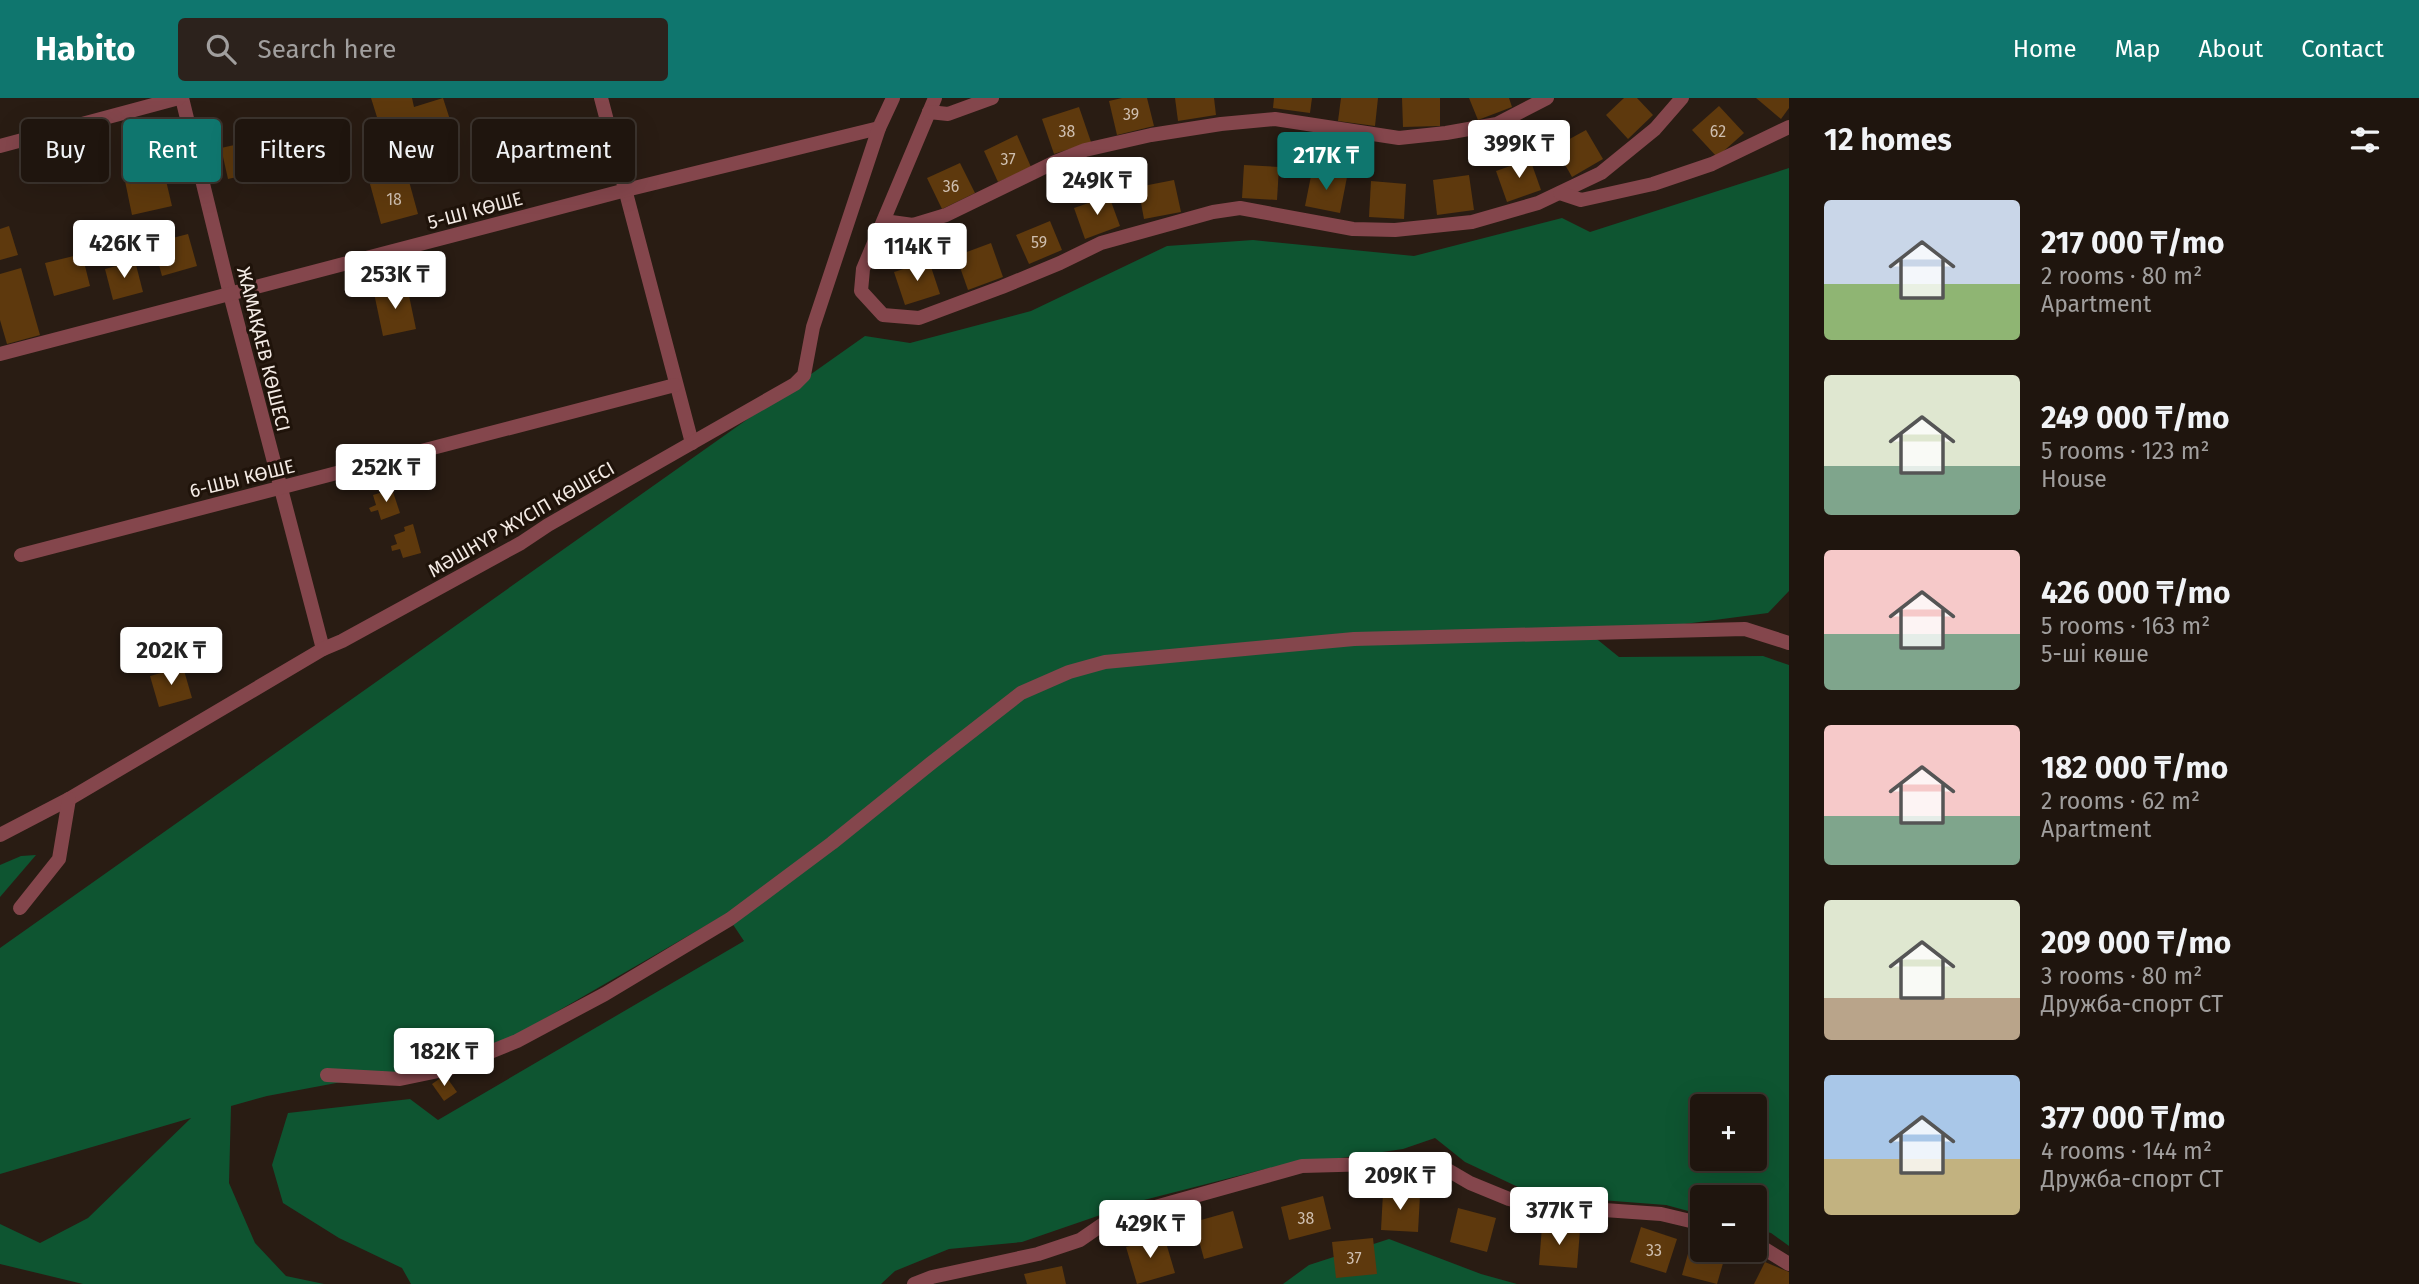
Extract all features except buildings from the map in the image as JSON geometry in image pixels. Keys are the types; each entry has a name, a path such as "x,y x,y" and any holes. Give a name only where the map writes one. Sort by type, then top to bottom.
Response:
{"street":[{"path":"0,146 180,98"},
{"name":"ЖАМАҚАЕВ КӨШЕСІ","path":"180,98 324,649"},
{"path":"601,98 692,443"},
{"name":"МӘШHҮР ЖҮСІП КӨШЕСІ","path":"0,835 69,799 324,649 509,550 795,384 804,375 813,327 879,128 893,98"},
{"path":"935,98 863,270 861,291 883,315 919,318 1014,283 1101,243 1213,212 1240,208 1353,229 1395,230 1472,222 1538,203 1601,173 1655,129 1682,98"},
{"path":"929,112 948,114 992,98"},
{"path":"884,222 913,225 946,215 1075,154 1151,135 1275,119 1399,138 1497,124 1547,98"},
{"path":"1560,193 1581,200 1653,184 1712,164 1789,127"},
{"name":"5-ШІ КӨШЕ","path":"0,354 626,190 879,128"},
{"name":"6-ШЫ КӨШЕ","path":"21,555 676,385"},
{"path":"327,1075 400,1079 448,1069 517,1041 605,994 730,919 832,843 1021,693 1069,672 1105,662 1354,639 1745,629 1789,643"},
{"path":"20,908 58,859 69,799"},
{"path":"914,1284 945,1273 1038,1254 1080,1240 1108,1220 1303,1166 1411,1163 1446,1169 1470,1183 1509,1199 1533,1205 1661,1214 1690,1221"},
{"path":"1767,1250 1789,1264"}],"green space":[{"path":"1789,168 1789,591 1768,613 1593,636 1619,657 1763,656 1789,665 1789,1246 1767,1232 1767,1185 1690,1185 1690,1211 1666,1205 1535,1195 1465,1162 1435,1138 1403,1149 1265,1169 1144,1200 1022,1242 949,1249 895,1271 881,1284 411,1284 402,1268 339,1238 283,1203 272,1165 288,1113 410,1099 438,1120 744,941 726,914 480,1056 267,1096 231,1106 229,1183 255,1243 286,1276 324,1284 83,1284 0,1264 0,1224 40,1243 88,1218 191,1118 0,1174 0,948 865,336 910,343 1031,311 1167,246 1253,240 1414,256 1562,218 1590,232"},
{"path":"36,855 0,897 0,865 21,856"},
{"path":"1389,1239 1481,1274 1517,1284 1283,1284 1309,1265"}]}
